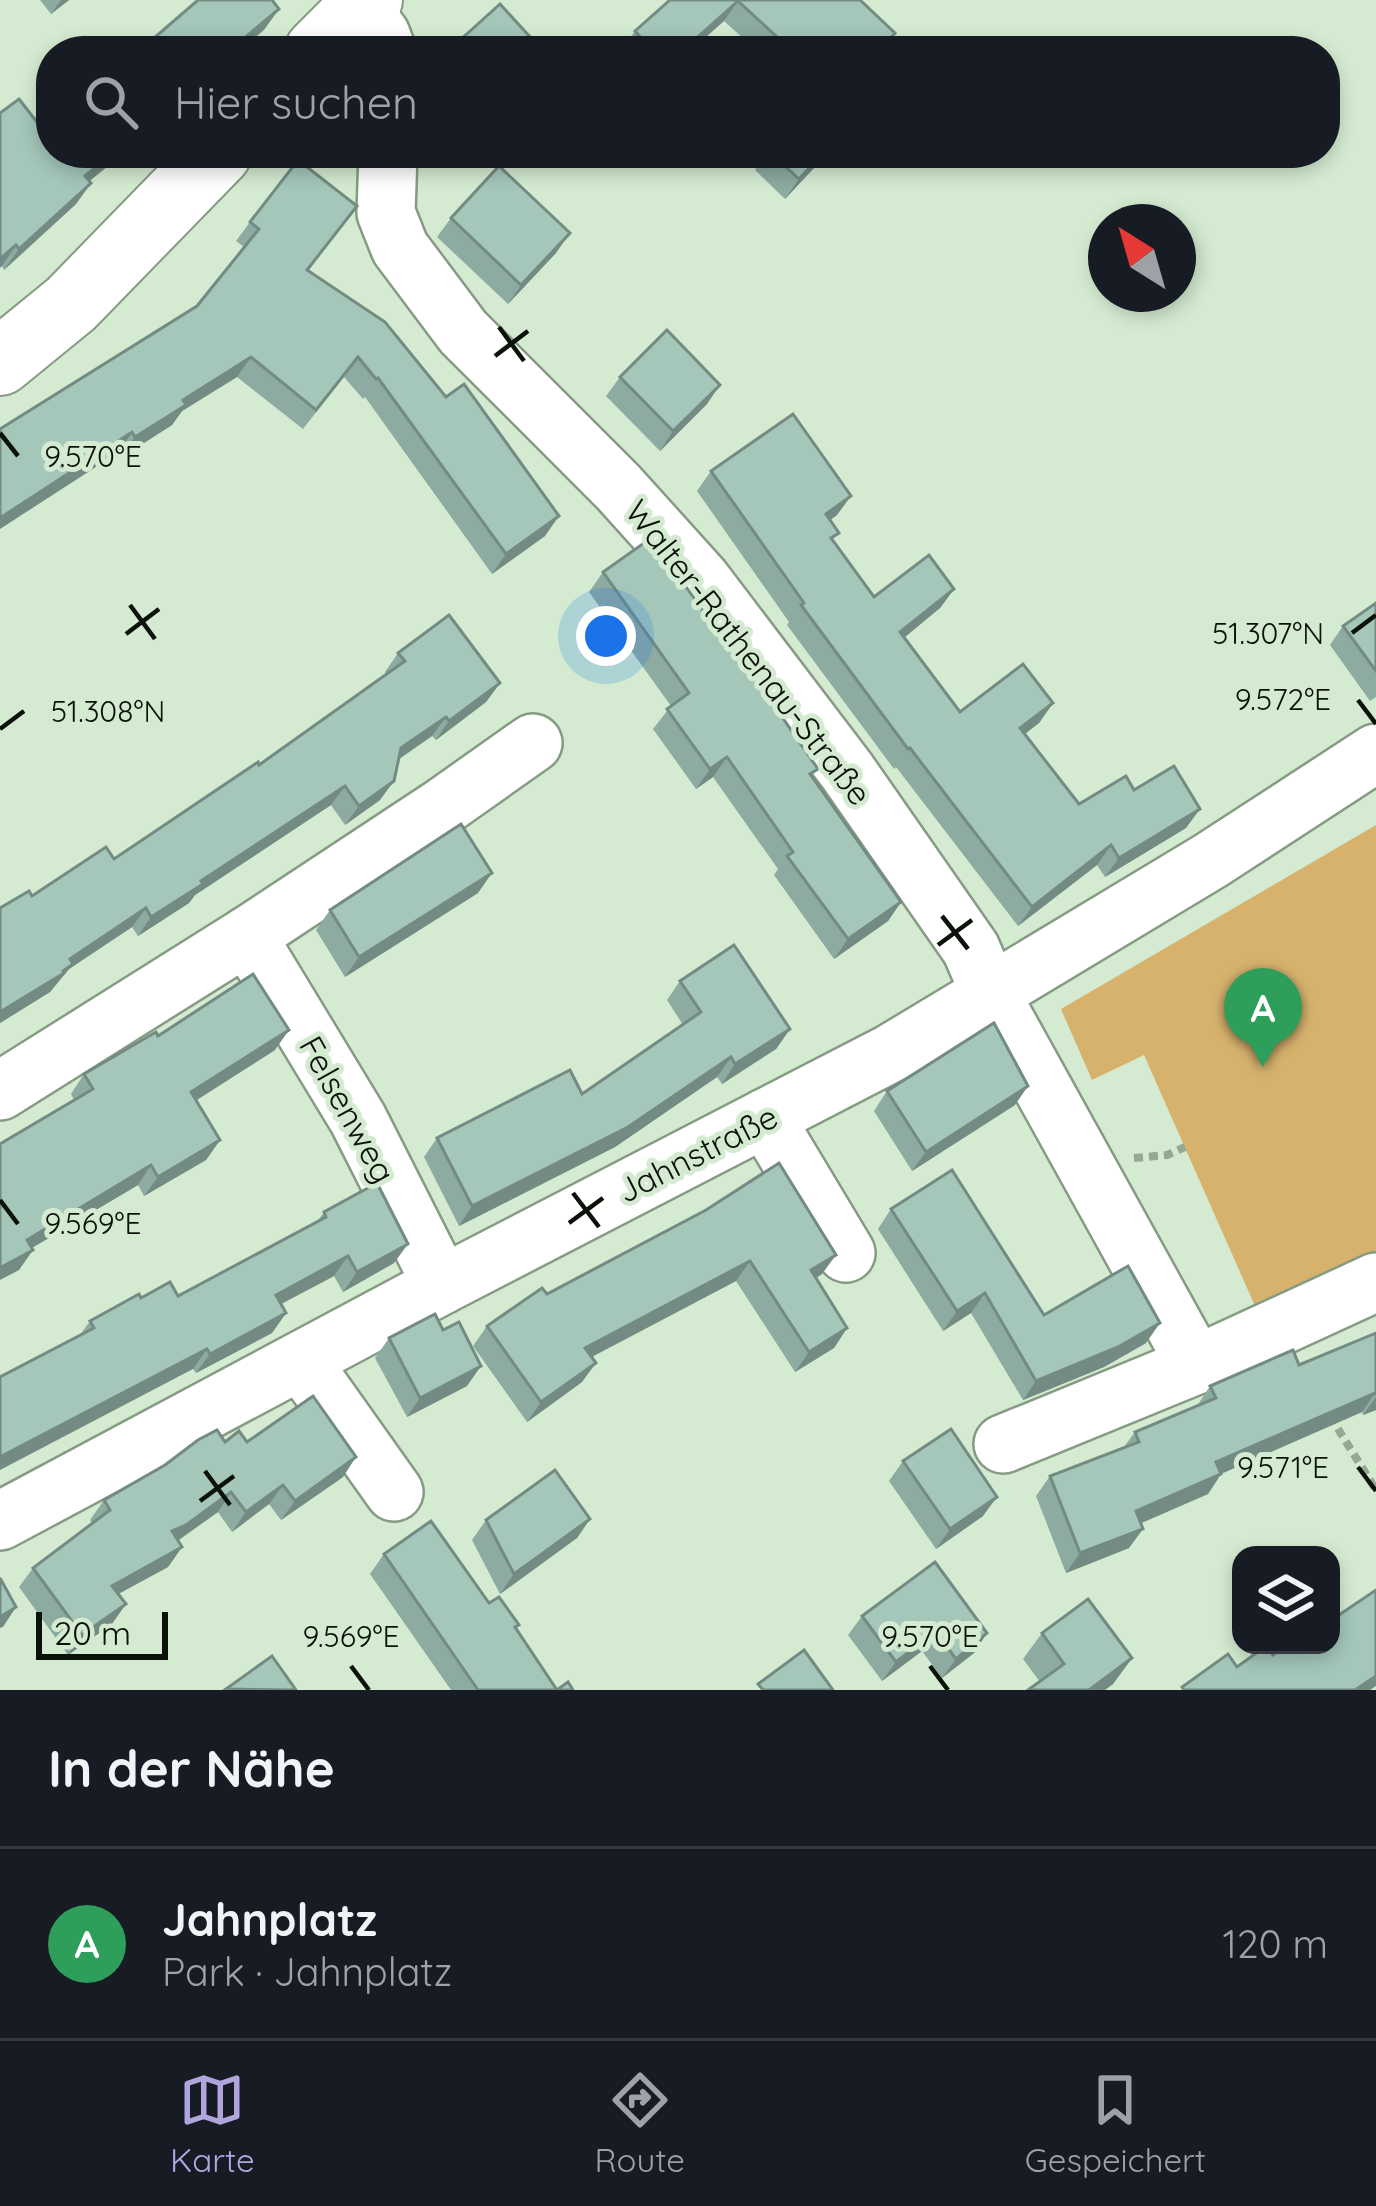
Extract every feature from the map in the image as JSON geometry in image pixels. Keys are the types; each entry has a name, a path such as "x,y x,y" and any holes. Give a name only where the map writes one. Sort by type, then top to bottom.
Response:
{"main road":[{"path":"0,362 71,304 203,168"}],"street":[{"name":"Walter-Rathenau-Straße","path":"388,168 386,213 400,248 463,332 603,471 701,579 847,771 971,949 989,992 1196,1365"},
{"path":"0,1091 247,936 533,742"},
{"name":"Jahnstraße","path":"0,1521 891,1053 1210,861 1376,753"},
{"name":"Felsenweg","path":"247,936 358,1119 442,1285"},
{"path":"765,1118 846,1253"},
{"path":"1003,1444 1196,1365 1376,1282"},
{"path":"301,1360 394,1492"}],"path":[{"path":"1121,1160 1166,1155 1185,1147"},
{"path":"1325,1409 1376,1490"}],"shaded area":[{"path":"1376,825 1376,1252 1255,1306 1144,1055 1092,1080 1061,1009"}],"building":[{"path":"198,0 272,0 279,9 247,36 156,36"},
{"path":"670,0 860,0 895,33 776,36 738,1 699,36 640,36 635,31"},
{"path":"500,4 529,36 465,36"},
{"path":"19,99 36,121 36,168 95,168 85,176 91,183 19,249 16,245 0,259 0,113"},
{"path":"292,168 308,168 357,206 307,270 385,322 446,397 464,384 559,516 506,554 358,357 316,410 251,357 183,400 186,405 135,437 132,432 0,518 0,429 197,306 259,229 250,222"},
{"path":"501,168 570,233 521,285 451,218"},
{"path":"787,168 809,168 799,179"},
{"path":"667,330 720,385 673,431 620,377"},
{"path":"793,414 851,496 826,514 839,533 831,538 874,597 929,555 954,589 900,632 960,712 1023,664 1053,703 1020,728 1079,804 1126,776 1134,790 1174,766 1200,809 1119,858 1111,845 1032,907 801,605 804,603 711,471"},
{"path":"651,538 818,769 810,774 901,902 848,939 787,856 793,852 727,757 710,769 667,709 689,693 603,572"},
{"path":"1376,603 1376,671 1343,626"},
{"path":"449,615 500,683 449,721 446,717 401,748 394,781 359,806 345,786 151,917 146,908 70,959 73,964 64,973 0,1012 0,908 29,891 32,896 106,847 114,859 259,765 405,661 398,653"},
{"path":"461,824 492,873 359,957 330,910"},
{"path":"734,945 790,1029 735,1064 731,1057 628,1127 472,1206 437,1138 570,1070 582,1094 701,1012 680,981"},
{"path":"253,974 289,1030 191,1092 220,1140 158,1177 151,1165 27,1240 33,1250 0,1268 0,1144 93,1089 84,1074 156,1032 158,1036"},
{"path":"994,1023 1028,1086 926,1152 887,1091"},
{"path":"779,1163 836,1255 811,1270 847,1328 809,1352 750,1261 585,1348 596,1363 541,1402 487,1326 542,1288 547,1294 706,1210"},
{"path":"952,1170 1044,1315 1128,1266 1160,1323 1118,1347 1036,1381 985,1293 957,1311 891,1209"},
{"path":"377,1183 408,1244 357,1272 348,1256 276,1295 286,1313 0,1457 0,1377 94,1328 90,1321 139,1294 141,1298 170,1282 178,1296 326,1217 324,1212"},
{"path":"435,1314 443,1330 459,1322 481,1366 420,1398 389,1338"},
{"path":"1376,1333 1376,1394 1216,1462 1221,1474 1136,1511 1143,1529 1080,1553 1050,1476 1139,1442 1135,1432 1216,1398 1210,1386 1293,1350 1299,1365"},
{"path":"313,1396 356,1457 295,1501 283,1485 246,1512 231,1492 172,1531 182,1547 112,1586 126,1604 82,1635 33,1568 110,1510 104,1500 198,1440 217,1430 225,1442 239,1431 247,1442"},
{"path":"951,1429 997,1497 950,1529 903,1461"},
{"path":"555,1470 590,1519 514,1574 486,1520"},
{"path":"431,1521 489,1603 499,1597 557,1690 478,1690 384,1554"},
{"path":"935,1562 987,1633 956,1659 936,1631 896,1662 862,1616"},
{"path":"0,1578 16,1607 0,1617"},
{"path":"1376,1590 1376,1676 1355,1690 1182,1687 1228,1654 1237,1667 1255,1654 1340,1654 1340,1614"},
{"path":"1088,1599 1132,1658 1089,1690 1028,1690 1064,1664 1042,1633"},
{"path":"804,1650 833,1690 763,1690 758,1684"},
{"path":"272,1656 296,1690 226,1689"}],"place":[{"name":"Jahnplatz","path":"1263,1067"}]}
